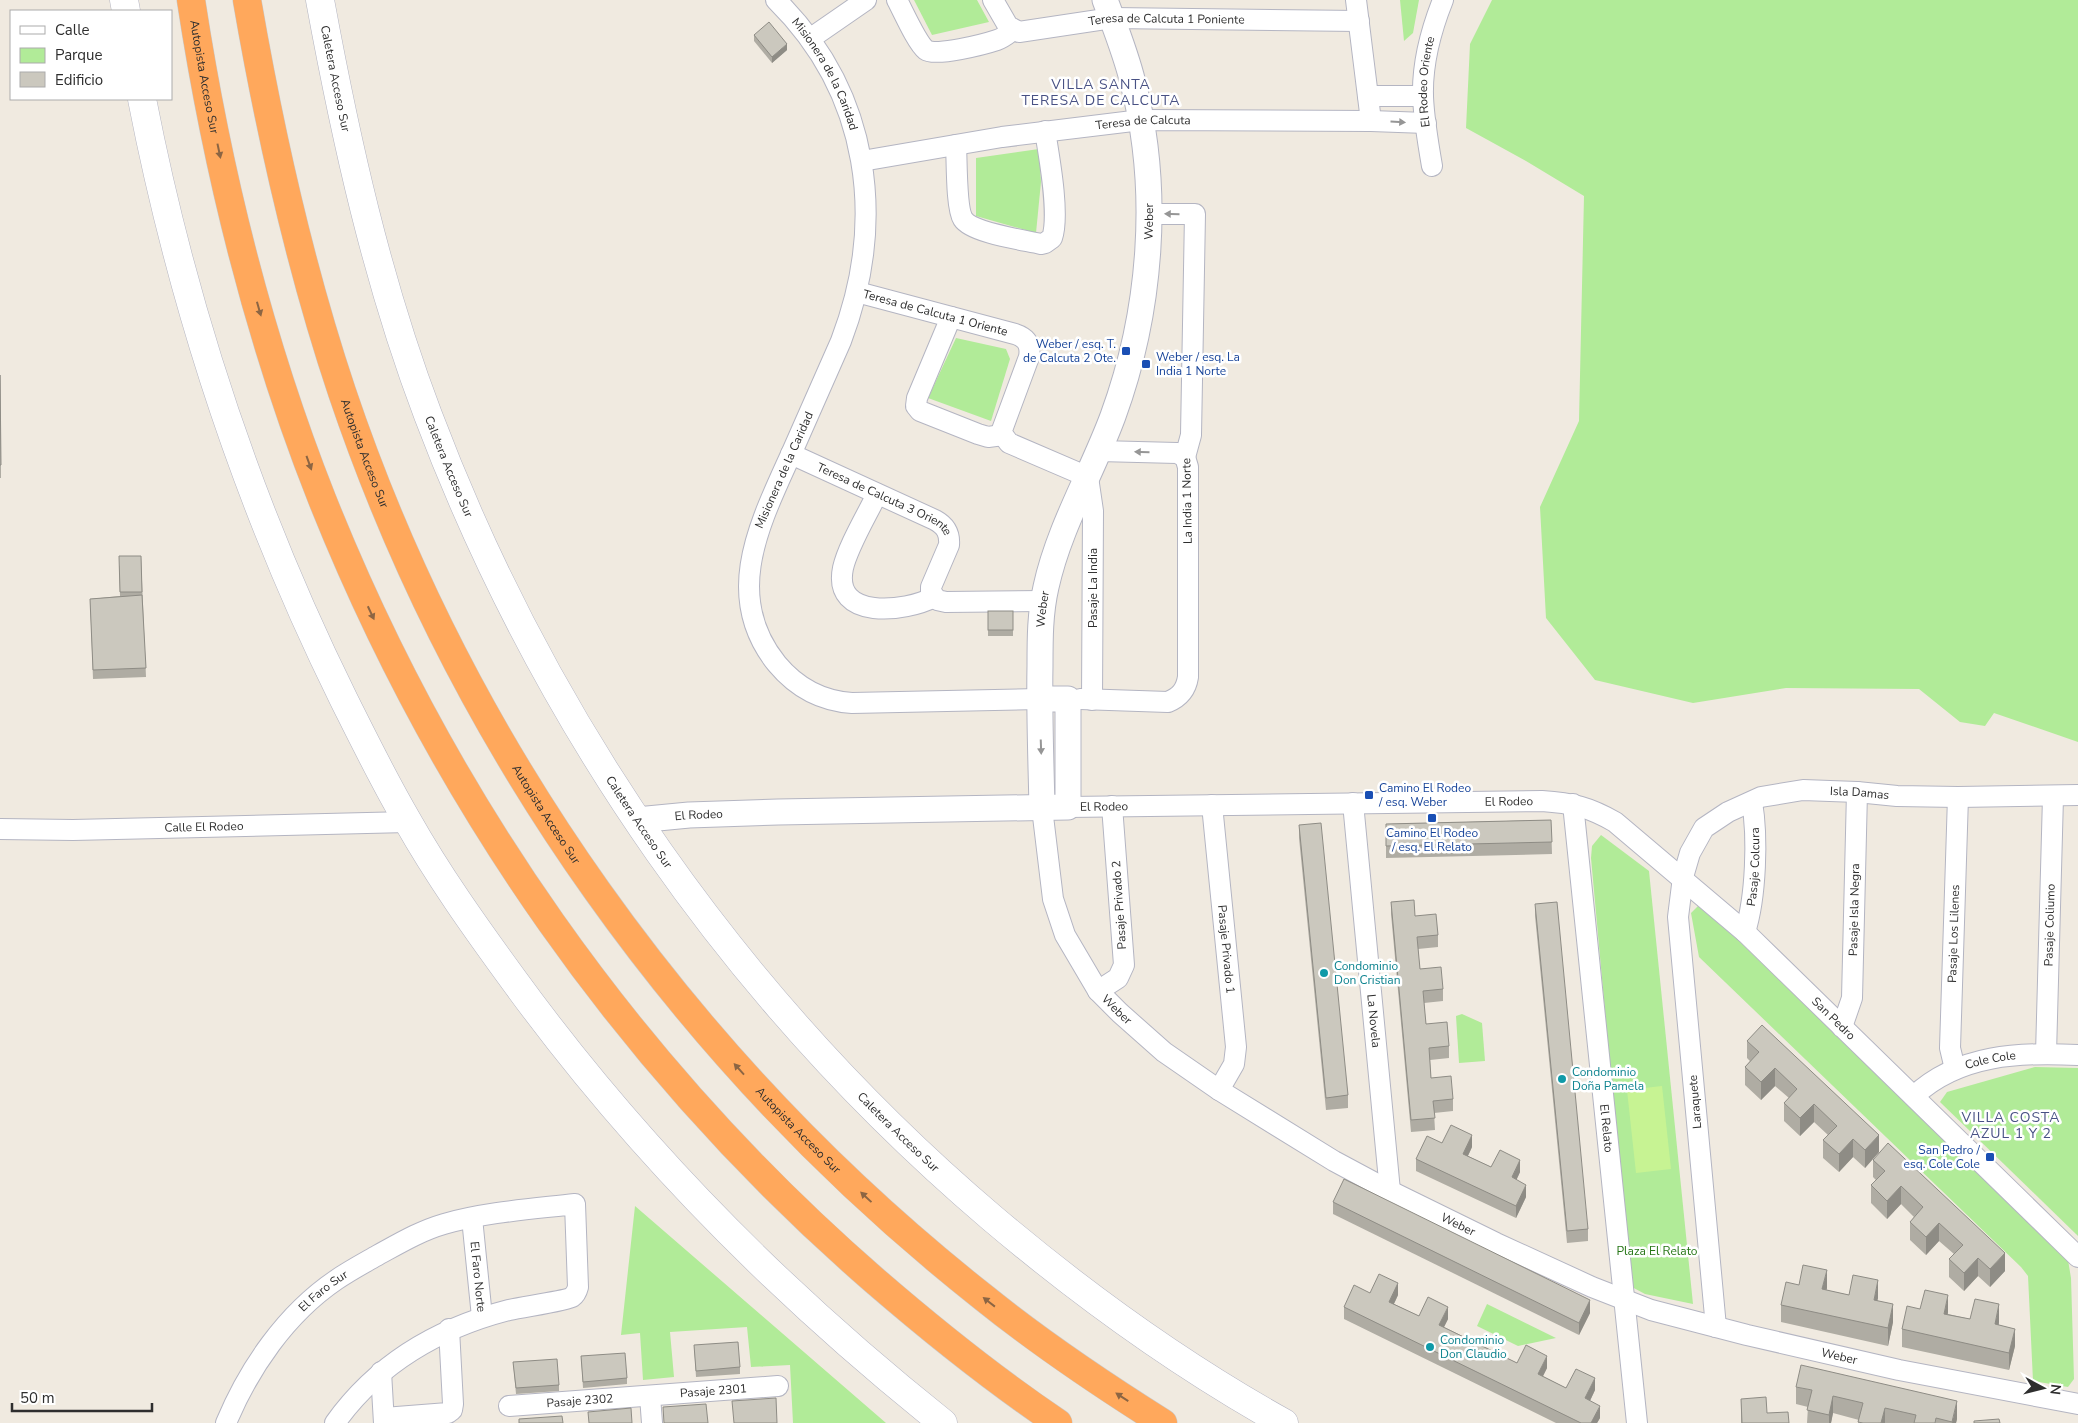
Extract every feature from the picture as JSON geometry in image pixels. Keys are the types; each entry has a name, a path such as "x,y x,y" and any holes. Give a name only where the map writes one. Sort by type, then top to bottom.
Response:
{"highway":[{"name":"Autopista Acceso Sur","path":"190,0 228,192 263,325 296,429 324,505 378,628 423,716 482,819 521,881 604,995 658,1062 734,1148 838,1249 894,1297 993,1377 1058,1423"},
{"name":"Autopista Acceso Sur","path":"247,0 271,130 306,272 325,339 364,453 404,549 445,636 510,757 544,814 614,916 666,984 747,1078 826,1159 885,1215 981,1296 1025,1330 1108,1388 1163,1423"}],"main road":[{"name":"Caletera Acceso Sur","path":"320,0 335,81 368,222 402,340 430,421 476,532 531,645 576,724 637,820 682,886 762,987 830,1064 918,1152 1013,1236 1101,1305 1194,1368 1284,1423"},
{"path":"142,100 160,185 187,293 208,363 247,477 305,618 366,743 408,822 461,906 534,1008 608,1101 657,1158 736,1240 800,1301 851,1347 943,1423"}],"street":[{"name":"Misionera de la Caridad","path":"776,0 811,38 842,96 862,161 866,193 866,234 857,292 841,342 758,529 753,547 749,582 751,607 757,630 771,657 791,679 814,695 839,702 1068,699"},
{"path":"811,38 866,0"},
{"path":"897,0 922,46 930,52 940,53 991,42 1002,38 1013,30 1004,22 993,0"},
{"path":"1356,0 1371,121"},
{"name":"El Rodeo Oriente","path":"1432,166 1423,96 1430,38 1443,0"},
{"name":"Teresa de Calcuta 1 Poniente","path":"1013,30 1026,31 1108,9 1359,21"},
{"name":"Weber","path":"1108,9 1129,67 1141,120 1148,182 1143,290 1125,379 1099,452 1060,541 1043,601 1040,622 1039,699 1042,808 1053,899 1065,935 1098,991 1164,1052 1219,1090 1350,1169 1390,1191 1496,1243 1624,1300 1716,1327 1898,1370 2078,1404"},
{"path":"1368,96 1423,96"},
{"name":"Teresa de Calcuta","path":"862,161 1045,131 1141,120 1182,118 1426,123"},
{"path":"956,146 960,208 965,222 976,228 1040,244 1052,238 1054,218 1052,175 1045,131"},
{"name":"La India 1 Norte","path":"1092,700 1168,702 1180,696 1187,684 1188,677 1188,467 1185,457 1191,435 1195,214 1148,214"},
{"name":"Teresa de Calcuta 1 Oriente","path":"857,292 1015,334 1028,342 1029,357 1002,425 1003,435"},
{"path":"950,317 916,401 916,406 920,411 978,434 988,436 1003,435 1014,445 1088,477"},
{"path":"1099,452 1177,453 1185,457"},
{"name":"Teresa de Calcuta 3 Oriente","path":"791,454 940,523 948,532 949,545 931,587 934,597"},
{"name":"Pasaje La India","path":"1088,477 1093,512 1092,700"},
{"path":"877,494 846,560 842,578 847,593 862,606 874,608 909,606 934,597 942,602 1043,601"},
{"path":"1068,807 1068,699 1092,700"},
{"name":"Isla Damas","path":"1682,877 1690,853 1704,828 1728,812 1761,797 1803,790 1897,796 2053,797 2078,795"},
{"name":"Pasaje Isla Negra","path":"1842,1027 1852,998 1857,792"},
{"name":"Pasaje Los Lilenes","path":"1955,1069 1950,1048 1958,797"},
{"name":"Pasaje Coliumo","path":"2046,1054 2053,797"},
{"name":"El Rodeo","path":"637,820 689,815 778,812 1112,806 1542,801 1573,804"},
{"name":"La Novela","path":"1353,802 1390,1191"},
{"name":"Pasaje Colcura","path":"1745,932 1751,912 1756,823 1752,802"},
{"name":"San Pedro","path":"1573,804 1595,810 1616,822 1745,932 2078,1257"},
{"name":"El Relato","path":"1573,804 1637,1423"},
{"name":"Pasaje Privado 1","path":"1212,805 1236,1047 1232,1069 1219,1090"},
{"name":"Pasaje Privado 2","path":"1098,991 1118,978 1124,965 1112,806"},
{"name":"Calle El Rodeo","path":"0,830 408,822"},
{"name":"Laraquete","path":"1682,877 1678,917 1716,1327"},
{"name":"Cole Cole","path":"1914,1096 1927,1084 1969,1063 2012,1055 2078,1055"},
{"path":"1350,1169 1373,1161 1386,1150"},
{"name":"El Faro Sur","path":"226,1423 238,1397 280,1331 316,1295 343,1275 409,1238 443,1224 472,1218 575,1204 578,1287 574,1295 568,1299 539,1303 482,1317"},
{"name":"El Faro Norte","path":"335,1423 358,1394 381,1372 409,1351 449,1330 482,1317 472,1218"},
{"path":"381,1372 384,1420 448,1413 452,1410 453,1404 449,1330"},
{"name":"Pasaje 2301","path":"650,1396 778,1386"},
{"path":"650,1396 652,1423"},
{"name":"Pasaje 2302","path":"509,1406 650,1396"}],"green space":[{"path":"914,0 977,0 989,22 932,35"},
{"path":"1400,0 1419,0 1413,33 1404,41"},
{"path":"1492,0 2078,0 2078,742 1994,713 1985,726 1960,722 1919,689 1786,688 1693,703 1595,680 1546,618 1540,507 1579,421 1584,196 1466,128 1470,44"},
{"path":"1039,149 1041,182 1036,233 976,216 976,158"},
{"path":"956,338 1006,349 1010,359 991,421 928,398"},
{"name":"Plaza El Relato","path":"1601,835 1649,871 1693,1304 1645,1294 1630,1286 1591,858 1592,846"},
{"path":"1698,906 1738,940 2068,1260 2071,1278 2074,1379 2068,1387 2033,1381 2028,1276 2021,1267 1699,957 1691,913"},
{"path":"1462,1014 1482,1023 1485,1061 1459,1063 1456,1016"},
{"path":"2035,1067 2078,1068 2078,1236 1940,1102 1947,1092"},
{"path":"1662,1086 1671,1169 1636,1173 1627,1090"},
{"path":"635,1206 886,1423 793,1423 790,1365 751,1367 747,1327 670,1332 674,1377 643,1380 640,1333 621,1335"},
{"path":"1487,1304 1556,1338 1518,1346 1477,1326"}],"building":[{"path":"769,22 787,44 772,57 754,35"},
{"path":"0,375 1,465 0,465"},
{"path":"119,556 141,556 142,592 120,592"},
{"path":"142,595 146,668 93,670 90,599"},
{"path":"988,611 1013,611 1013,630 988,630"},
{"path":"1551,820 1552,842 1386,846 1386,824"},
{"name":"Condominio Don Cristian","path":"1321,823 1348,1095 1326,1098 1299,825"},
{"path":"1414,900 1415,916 1436,914 1438,935 1417,937 1420,969 1441,967 1443,989 1423,991 1426,1024 1447,1022 1449,1046 1429,1048 1431,1078 1451,1076 1453,1099 1433,1101 1435,1118 1411,1120 1391,902"},
{"name":"Condominio Doña Pamela","path":"1557,902 1588,1229 1567,1231 1535,904"},
{"path":"1762,1025 1879,1135 1865,1150 1853,1139 1839,1154 1823,1140 1837,1126 1814,1104 1800,1118 1784,1103 1797,1089 1775,1068 1761,1082 1745,1067 1759,1052 1747,1041"},
{"path":"1451,1125 1472,1135 1463,1154 1491,1167 1500,1150 1520,1160 1512,1177 1526,1185 1516,1206 1416,1159 1427,1136 1442,1143"},
{"path":"1888,1143 2005,1253 1990,1269 1978,1258 1964,1273 1949,1259 1963,1245 1939,1223 1926,1237 1910,1222 1923,1207 1901,1186 1887,1201 1871,1185 1885,1171 1873,1160"},
{"path":"1344,1179 1590,1300 1579,1323 1333,1202"},
{"path":"1803,1265 1827,1270 1822,1289 1849,1295 1853,1275 1878,1280 1874,1300 1893,1304 1888,1328 1781,1305 1786,1282 1799,1285"},
{"name":"Condominio Don Claudio","path":"1379,1274 1398,1283 1389,1302 1419,1316 1428,1297 1448,1307 1439,1325 1517,1363 1526,1345 1547,1356 1538,1374 1566,1388 1576,1369 1595,1378 1585,1398 1600,1406 1591,1423 1581,1423 1344,1307 1354,1285 1370,1293"},
{"path":"1925,1290 1948,1295 1944,1314 1970,1319 1975,1299 1999,1304 1995,1324 2015,1329 2009,1353 1902,1329 1907,1306 1920,1309"},
{"path":"738,1342 740,1367 696,1371 694,1345"},
{"path":"625,1353 627,1378 583,1382 581,1356"},
{"path":"557,1359 559,1385 516,1388 513,1362"},
{"path":"1801,1365 1957,1401 1952,1422 1936,1418 1935,1423 1914,1423 1916,1415 1885,1408 1881,1423 1858,1422 1863,1403 1833,1396 1829,1415 1807,1410 1812,1390 1796,1387"},
{"path":"1766,1397 1767,1413 1788,1412 1789,1423 1742,1423 1741,1399"},
{"path":"776,1398 777,1423 734,1423 732,1401"},
{"path":"706,1404 708,1423 664,1423 663,1407"},
{"path":"631,1408 632,1423 589,1423 588,1412"},
{"path":"562,1416 563,1423 519,1423 519,1419"},
{"path":"1999,1419 2000,1423 1974,1423 1974,1421"}],"place":[{"name":"Weber / esq. T. de Calcuta 2 Ote.","path":"1126,351"},
{"name":"Weber / esq. La India 1 Norte","path":"1146,364"},
{"name":"Camino El Rodeo / esq. Weber","path":"1369,795"},
{"name":"Camino El Rodeo / esq. El Relato","path":"1432,818"},
{"name":"Condominio Don Cristian","path":"1324,973"},
{"name":"Condominio Doña Pamela","path":"1562,1079"},
{"name":"San Pedro / esq. Cole Cole","path":"1990,1157"},
{"name":"Condominio Don Claudio","path":"1430,1347"}],"district":[{"name":"VILLA SANTA TERESA DE CALCUTA","path":"1101,92"},
{"name":"VILLA COSTA AZUL 1 Y 2","path":"2011,1126"}]}
